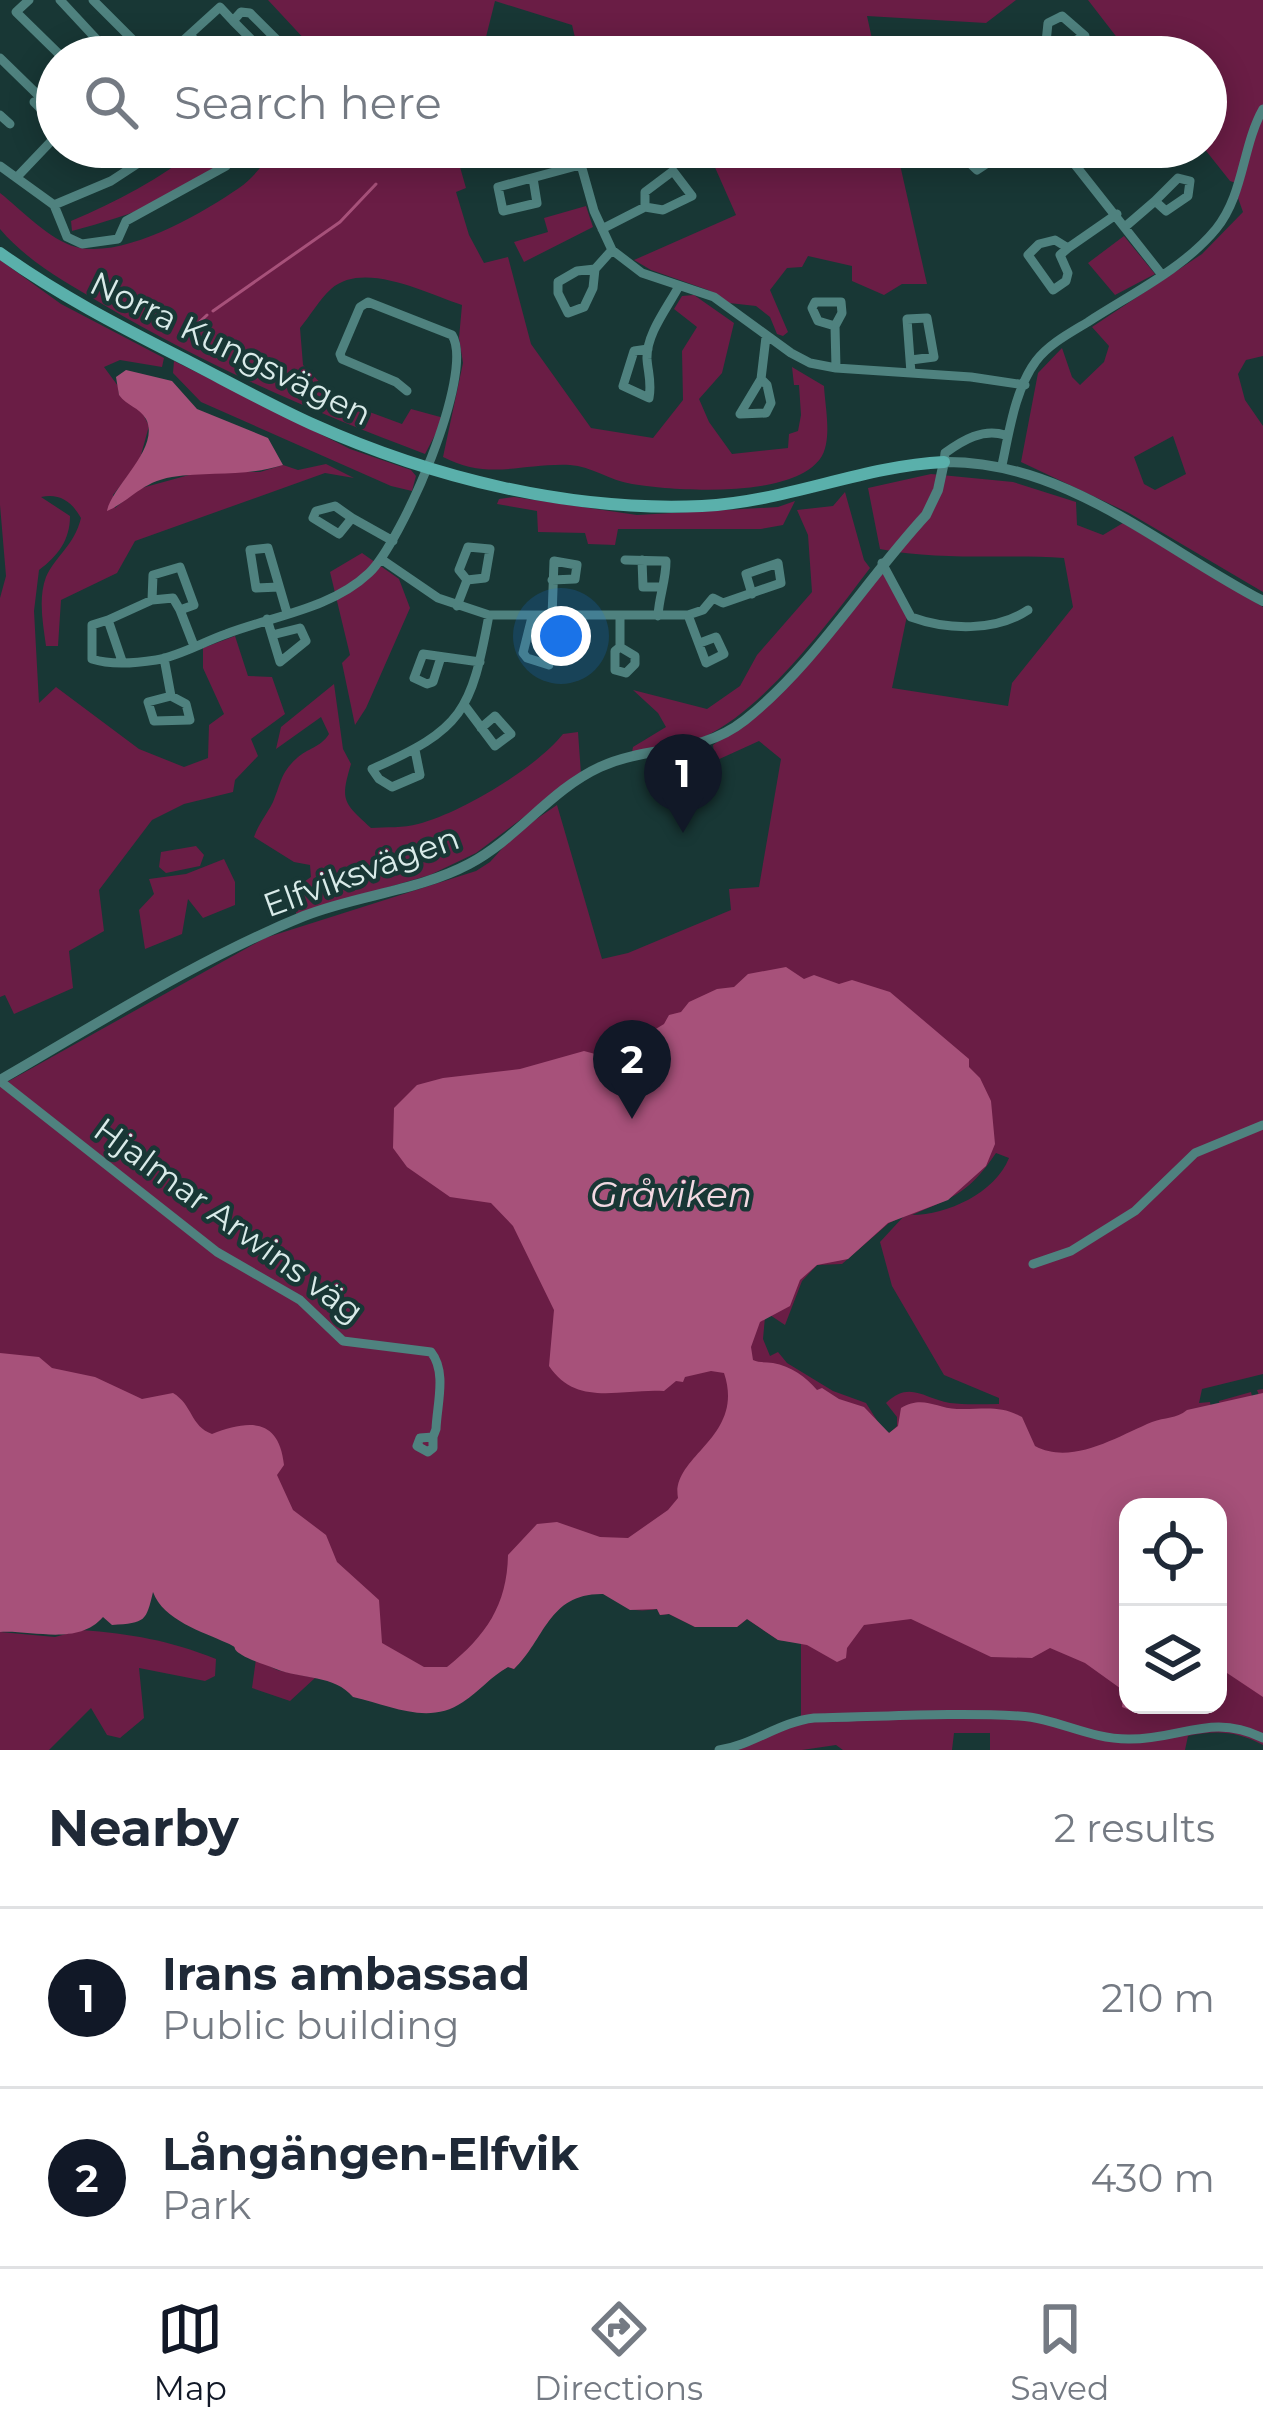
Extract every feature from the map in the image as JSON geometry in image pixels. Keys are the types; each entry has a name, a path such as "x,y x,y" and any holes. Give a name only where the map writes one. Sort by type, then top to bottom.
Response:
{"main road":[{"name":"Norra Kungsvägen","path":"0,253 162,349 312,424 428,466 550,496 663,507 775,498 902,466 944,462"}],"street":[{"path":"29,0 16,12 41,36"},
{"path":"60,0 93,36"},
{"path":"93,0 129,36"},
{"path":"190,35 220,7 248,36"},
{"path":"233,21 241,12 250,13 278,36"},
{"path":"1045,36 1048,23 1062,16 1085,36"},
{"path":"0,58 36,99"},
{"path":"1002,465 1005,435 1035,363 1053,346 1162,275 1222,220 1238,185 1252,128 1263,109"},
{"path":"0,115 10,124"},
{"path":"17,177 36,157"},
{"path":"0,166 54,205 67,237 82,244 118,239 126,221 222,168"},
{"path":"54,205 131,168"},
{"path":"533,178 537,203 503,211 498,187 567,168"},
{"path":"581,168 612,250 642,273 714,297 810,363 836,368 911,366 1025,386"},
{"path":"1081,168 1162,275"},
{"path":"602,229 644,207 663,210 692,196 673,171 645,192 644,207"},
{"path":"1126,226 1155,201"},
{"path":"1067,248 1055,240 1039,244 1028,255 1054,290 1068,273 1060,255 1117,214"},
{"path":"595,269 578,271 558,282 568,313 584,307 595,269 612,250"},
{"path":"648,349 634,351 623,386 649,398 648,349 679,286"},
{"path":"194,646 173,598 152,600 90,626 90,656 102,662 151,661 164,658 337,596 373,570 393,541 452,402 457,344 452,335 368,302 360,307 342,359 407,391"},
{"path":"927,318 934,357 911,366 907,319 927,318"},
{"path":"835,326 836,368"},
{"path":"761,379 766,337"},
{"path":"1005,435 986,433 965,440 945,453 944,462 1002,465 1082,497 1131,521 1263,601"},
{"name":"Elfviksvägen","path":"0,1080 260,935 475,862 560,792 596,769 719,737 774,692 931,508 944,462"},
{"path":"352,518 393,541"},
{"path":"279,587 256,588 250,550 268,548 287,613"},
{"path":"381,559 457,606 531,622 552,616 688,615 704,610 713,598 723,603 752,594"},
{"path":"625,560 666,561 658,616"},
{"path":"642,560 643,587 659,587"},
{"path":"882,563 911,617 940,627 1010,622 1028,610"},
{"path":"152,600 152,575 180,566 194,604 180,610"},
{"path":"457,606 467,580"},
{"path":"552,580 552,616"},
{"path":"415,750 420,775 392,788 372,769 444,732 465,706 489,615"},
{"path":"688,615 706,663"},
{"path":"620,616 620,647"},
{"path":"267,619 272,635"},
{"path":"108,620 122,662"},
{"path":"691,670 724,654 716,637 700,643"},
{"path":"441,657 480,662"},
{"path":"164,658 172,696"},
{"path":"465,706 481,728"},
{"name":"Hjalmar Arwins väg","path":"0,1080 217,1252 300,1300 343,1341 431,1352 441,1374 433,1437"},
{"path":"1033,1264 1071,1251 1136,1211 1195,1154 1263,1125"},
{"path":"719,1750 814,1718 1017,1716 1103,1738 1125,1739 1170,1736 1223,1724 1263,1738"}],"shaded area":[{"path":"268,0 1016,0 986,23 867,16 871,36 575,36 572,25 495,1 486,36 301,36"},
{"path":"1088,0 1263,0 1263,356 1246,360 1238,374 1245,400 1263,426 1263,592 1129,513 1021,462 1038,373 1062,348 1072,377 1080,385 1104,362 1109,346 1092,327 1202,254 1243,212 1238,198 1242,185 1230,181 1220,168 1227,168 1227,36 1116,36","holes":["1173,436 1186,474 1155,490 1144,484 1134,457"]},
{"path":"216,168 183,190 139,210 72,231 71,221 170,169"},
{"path":"260,168 460,168 466,188 456,192 469,235 484,263 508,257 531,344 591,428 653,438 683,400 682,351 697,327 674,309 682,296 694,295 734,323 722,373 699,399 732,454 788,448 789,434 798,431 801,415 792,367 824,386 824,452 805,472 784,481 702,490 632,484 570,465 490,470 460,464 443,457 463,363 462,305 396,282 360,278 331,289 300,328 303,365 337,400 402,424 411,409 444,418 425,454 301,404 182,348 49,271 0,229 0,193 66,243 95,249 116,247 183,222"},
{"path":"715,168 901,168 927,284 902,284 884,295 852,281 852,266 808,256 802,267 787,268 770,290 788,332 783,336 756,306 729,303 634,260 736,215"},
{"path":"586,206 593,227 524,262 514,242 548,232 544,218"},
{"path":"1124,236 1155,274 1115,295 1088,263"},
{"path":"0,260 61,304 164,358 162,367 120,360 104,367 119,395 142,412 149,426 139,462 113,495 115,508 138,489 200,472 260,472 283,465 298,470 326,464 354,478 325,473 135,541 117,573 61,600 58,646 46,646 44,585 81,518 65,500 41,497 70,516 62,547 39,570 34,611 39,703 56,687 139,749 184,767 208,758 209,725 224,714 203,668 203,648 235,636 248,676 272,677 285,714 251,739 258,756 235,780 233,792 184,804 152,820 99,890 104,931 69,951 73,988 14,1014 5,995 0,997 0,598 6,576 0,505"},
{"path":"174,361 350,449 411,470 416,476 412,491 201,402 173,373"},
{"path":"931,474 1013,482 1076,502 1077,525 1103,535 1123,523 1263,607 1263,1374 1202,1389 1199,1403 1210,1402 1211,1410 1221,1409 1219,1401 1251,1392 1253,1401 1260,1398 1257,1390 1263,1389 1263,1745 1217,1733 1188,1736 1185,1750 990,1750 990,1733 954,1733 952,1750 843,1750 836,1745 736,1750 801,1722 801,1643 778,1640 747,1619 737,1627 695,1627 669,1614 660,1615 657,1609 636,1610 604,1594 588,1593 562,1606 514,1669 445,1679 0,1477 0,1086 265,938 476,871 516,833 557,805 602,959 628,953 731,910 729,889 759,887 781,759 759,741 715,761 713,745 750,718 887,567 908,611 892,688 1008,706 1012,683 1073,607 1064,558 949,556 880,549 868,488","holes":["996,1153 1009,1158 993,1182 968,1200 912,1215 960,1192","904,1216 880,1242 892,1286 944,1375 999,1398 999,1404 950,1403 902,1393 886,1403 897,1417 897,1426 890,1433 866,1403 833,1391 787,1363 778,1352 770,1356 763,1339 765,1317 770,1315 785,1325 802,1281 817,1265 842,1264 889,1223"]},
{"path":"845,492 870,568 816,637 773,685 728,723 698,739 632,752 666,727 633,690 707,709 740,686 757,655 812,592 808,535 797,510 833,506"},
{"path":"514,497 637,515 778,507 795,501 783,525 618,529 615,545 588,544 585,533 538,532 537,511 497,504 499,499"},
{"path":"362,553 399,579 410,608 355,725 342,663 350,655 330,572"},
{"path":"334,684 343,749 351,764 346,800 371,828 413,825 455,810 517,775 563,734 578,732 581,774 476,853 430,875 296,914 295,888 311,877 310,865 294,862 254,837 287,769 329,734 321,717 276,749 281,727"},
{"path":"196,846 204,855 200,866 166,873 159,867 161,852"},
{"path":"224,859 235,882 235,905 203,918 188,899 182,934 145,949 139,910 154,894 149,879 186,874"},
{"path":"81,1630 150,1639 199,1652 216,1659 215,1676 205,1681 139,1668 144,1718 120,1738 107,1735 91,1708 49,1750 0,1750 0,1632 55,1637"},
{"path":"256,1659 277,1670 315,1678 290,1701 252,1688"}],"water":[{"path":"126,370 172,381 197,409 268,438 283,465 161,480 107,511 141,455 149,430 143,415 119,395 116,377"},
{"name":"Gråviken","path":"786,967 804,979 814,975 839,984 852,980 890,992 969,1059 969,1067 991,1101 995,1144 986,1166 948,1200 888,1223 848,1259 817,1265 800,1280 790,1306 760,1322 751,1347 753,1360 786,1367 817,1390 864,1407 889,1433 898,1426 901,1408 916,1403 998,1409 1022,1417 1035,1446 1064,1453 1095,1447 1187,1410 1263,1393 1263,1697 1227,1673 1227,1498 1119,1498 1119,1687 1085,1663 1050,1648 1032,1658 991,1657 911,1619 864,1625 847,1648 846,1658 837,1662 807,1645 778,1640 747,1619 737,1627 695,1627 669,1614 660,1615 657,1609 630,1610 603,1594 570,1601 559,1610 514,1669 508,1667 450,1709 423,1713 353,1697 327,1681 249,1659 231,1645 174,1618 153,1592 146,1615 132,1623 112,1625 103,1617 93,1626 68,1634 0,1632 0,1353 39,1357 52,1368 95,1377 142,1399 173,1393 199,1426 212,1434 249,1425 269,1430 281,1449 284,1465 277,1475 293,1510 326,1535 337,1562 379,1600 382,1643 424,1667 447,1667 483,1631 504,1589 508,1555 537,1524 557,1522 600,1537 628,1538 668,1510 678,1498 685,1470 725,1414 724,1373 685,1377 664,1391 617,1393 587,1392 560,1379 549,1366 554,1310 513,1226 491,1203 450,1197 407,1167 393,1148 394,1108 417,1085 443,1078 520,1069 584,1051 599,1055 626,1047 689,1002 734,987 748,974"}],"waterway":[{"path":"213,311 340,222 376,184"},
{"path":"192,329 207,315"}],"place":[{"name":"Irans ambassad","path":"683,833"},
{"name":"Långängen-Elfvik","path":"632,1119"}]}
